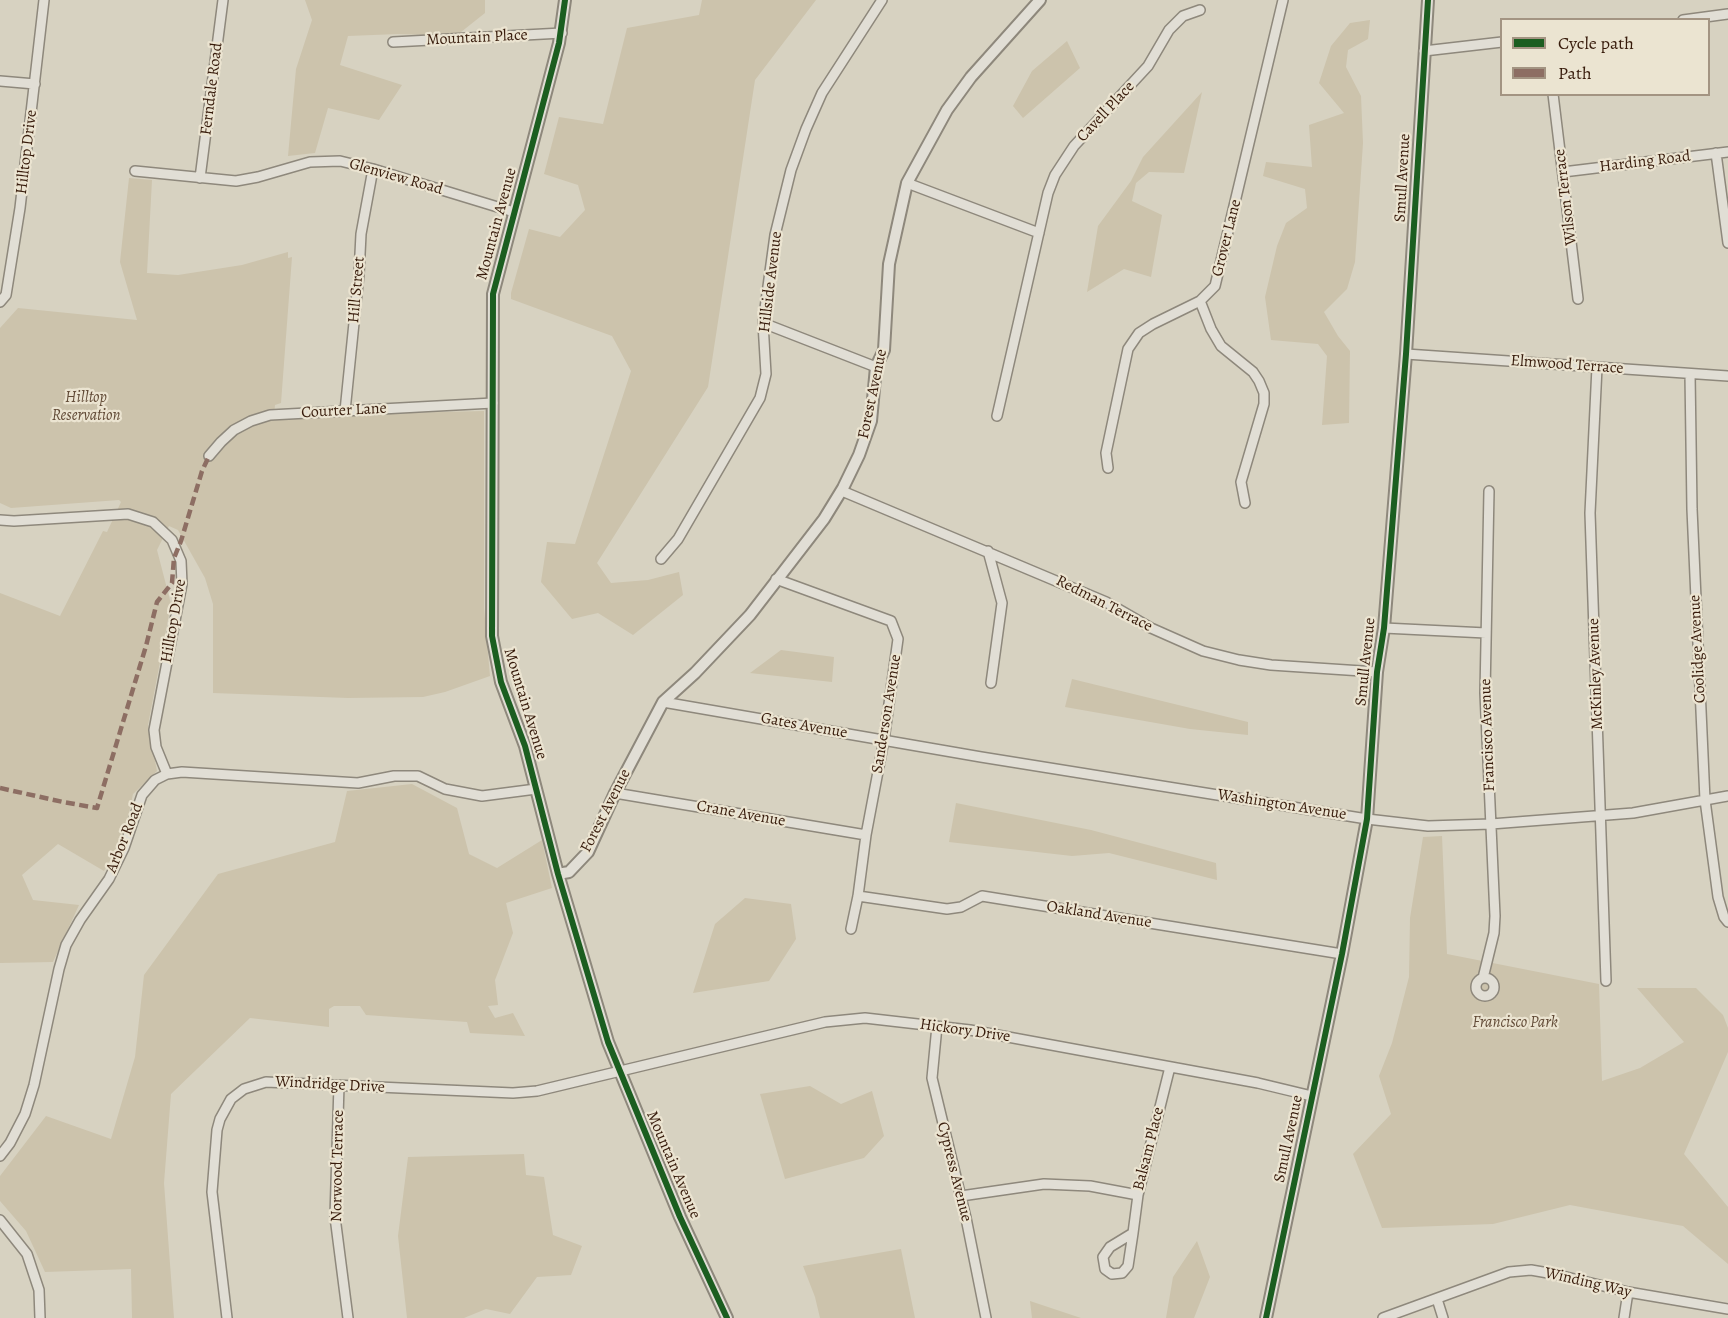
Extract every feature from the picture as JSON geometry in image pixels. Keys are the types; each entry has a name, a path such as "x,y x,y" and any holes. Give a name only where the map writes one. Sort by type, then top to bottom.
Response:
{"street":[{"name":"Hilltop Drive","path":"0,302 6,295 20,208 44,0"},
{"name":"Ferndale Road","path":"200,178 223,0"},
{"name":"Mountain Avenue","path":"565,0 562,33 493,294 492,636 501,682 525,746 558,874 619,1070 680,1217 727,1318"},
{"name":"Hillside Avenue","path":"660,559 678,539 760,398 766,374 763,323 775,235 791,170 822,93 882,0"},
{"name":"Forest Avenue","path":"558,874 569,872 588,852 615,793 663,702 695,673 750,615 824,519 842,491 859,455 871,421 876,367 884,350 889,264 907,183 947,110 959,93 1003,39 1040,0"},
{"name":"Grover Lane","path":"1108,468 1106,453 1128,349 1139,333 1200,301 1215,286 1283,0"},
{"name":"Smull Avenue","path":"1266,1318 1342,954 1367,819 1377,672 1384,628 1406,354 1428,0"},
{"name":"Cavell Place","path":"997,416 1052,184 1066,156 1143,71 1156,55 1169,30 1183,16 1200,10"},
{"path":"1698,18 1728,14"},
{"name":"Mountain Place","path":"393,42 562,33"},
{"path":"1424,51 1500,42"},
{"path":"0,81 35,84"},
{"name":"Wilson Terrace","path":"1553,96 1578,298"},
{"name":"Harding Road","path":"1563,172 1728,152"},
{"path":"1716,153 1728,243"},
{"name":"Glenview Road","path":"135,171 236,180 258,177 298,165 322,161 348,162 514,212"},
{"name":"Hill Street","path":"345,411 361,234 373,169"},
{"path":"907,183 1039,233"},
{"path":"1200,301 1221,346 1253,372 1264,393 1264,404 1241,482 1245,503"},
{"path":"763,323 876,367"},
{"name":"Elmwood Terrace","path":"1406,354 1728,376"},
{"name":"McKinley Avenue","path":"1597,367 1590,513 1606,981"},
{"name":"Coolidge Avenue","path":"1690,374 1692,509 1705,800 1718,897 1724,917 1728,922"},
{"name":"Courter Lane","path":"209,456 234,430 260,417 493,403"},
{"name":"Redman Terrace","path":"842,491 1106,602 1151,628 1203,651 1271,665 1377,672"},
{"name":"Francisco Avenue","path":"1483,978 1494,933 1495,916 1485,693 1489,491"},
{"name":"Hilltop Drive","path":"0,520 128,514 153,522 172,540 181,561 182,584 154,730 156,747 167,774"},
{"path":"988,551 1002,603 992,683"},
{"name":"Sanderson Avenue","path":"776,579 891,621 898,639 884,740 851,929"},
{"path":"1384,628 1486,633"},
{"name":"Gates Avenue","path":"663,702 981,757"},
{"name":"Washington Avenue","path":"981,757 1367,819 1428,826 1491,824 1633,813 1728,796"},
{"path":"167,774 182,772 358,783 394,776 418,776 445,789 482,796 536,789"},
{"name":"Arbor Road","path":"0,1156 10,1143 25,1114 34,1085 66,945 80,920 109,879 137,814 142,795 150,785 167,774"},
{"name":"Crane Avenue","path":"615,793 866,835"},
{"name":"Oakland Avenue","path":"858,896 946,909 961,907 982,896 1342,954"},
{"name":"Hickory Drive","path":"619,1070 825,1022 864,1018 970,1030 1258,1083 1312,1096"},
{"name":"Cypress Avenue","path":"937,1026 932,1078 961,1196 986,1318"},
{"name":"Balsam Place","path":"1133,1233 1110,1247 1103,1257 1105,1269 1112,1274 1122,1273 1128,1266 1133,1233 1138,1195 1170,1067"},
{"name":"Windridge Drive","path":"227,1318 212,1192 217,1130 224,1108 244,1089 266,1082 513,1093 537,1091 619,1070"},
{"name":"Norwood Terrace","path":"339,1085 335,1216 348,1318"},
{"path":"961,1196 1044,1184 1090,1186 1138,1195"},
{"path":"0,1220 27,1254 39,1290 40,1318"},
{"name":"Winding Way","path":"1383,1318 1509,1272 1531,1270 1628,1292 1728,1309"},
{"path":"1624,1318 1628,1292"},
{"path":"1437,1299 1443,1318"}],"green space":[{"path":"305,0 485,0 485,13 456,36 398,34 348,36 340,65 402,85 379,120 328,108 315,153 288,156 296,69 312,20"},
{"path":"702,0 816,0 755,80 708,387 597,563 611,583 648,580 679,572 683,595 633,635 598,613 572,619 541,582 547,542 575,544 631,371 612,336 511,299 511,293 529,229 560,237 585,210 578,185 544,174 559,117 603,124 627,28 699,15"},
{"path":"1370,20 1368,39 1348,50 1346,67 1361,96 1363,143 1355,262 1347,289 1324,312 1350,351 1349,423 1322,425 1327,356 1318,344 1271,340 1265,297 1277,246 1286,223 1307,208 1305,189 1263,176 1266,162 1312,167 1309,125 1344,113 1319,83 1331,46 1350,23"},
{"path":"1067,41 1080,68 1023,118 1013,106 1032,71"},
{"path":"1202,92 1184,173 1149,172 1136,183 1132,201 1162,215 1151,277 1124,269 1087,292 1098,226 1131,181 1143,157"},
{"name":"Hilltop Reservation","path":"129,178 152,180 147,273 178,275 242,265 288,252 288,258 292,257 281,403 275,405 274,416 484,411 484,608 490,676 445,692 423,697 348,698 213,693 213,604 205,578 178,530 169,526 157,550 171,604 148,725 157,771 133,794 124,837 104,871 58,844 22,875 33,900 79,905 53,962 0,963 0,593 60,616 103,531 107,532 121,502 119,500 11,508 0,503 0,328 18,308 137,320 120,262"},
{"path":"781,650 834,657 832,682 750,673"},
{"path":"1072,679 1248,722 1248,735 1190,729 1065,707"},
{"path":"412,784 457,808 469,854 497,868 542,840 552,888 506,903 513,933 495,980 498,1005 488,1006 495,1018 513,1013 525,1036 470,1033 467,1022 366,1015 360,1006 334,1006 329,1009 329,1027 250,1018 171,1094 164,1183 174,1318 132,1318 131,1269 45,1272 26,1231 0,1201 0,1176 46,1116 111,1139 135,1057 144,975 218,874 335,842 347,791"},
{"path":"956,803 1091,830 1216,863 1217,880 1109,853 1072,856 949,842"},
{"name":"Francisco Park","path":"1442,836 1447,954 1599,984 1602,1081 1640,1068 1684,1042 1637,988 1696,988 1723,1015 1728,1028 1728,1052 1684,1154 1728,1207 1728,1264 1683,1226 1570,1205 1493,1224 1382,1228 1353,1154 1391,1114 1379,1076 1392,1043 1409,977 1410,918 1423,837"},
{"path":"745,898 791,904 796,939 769,981 693,993 715,924"},
{"path":"810,1086 841,1104 872,1091 884,1136 864,1158 785,1179 760,1094"},
{"path":"524,1154 526,1175 544,1177 553,1235 582,1246 571,1275 537,1277 510,1314 486,1309 464,1318 407,1318 398,1236 408,1157"},
{"path":"1197,1241 1210,1277 1194,1318 1166,1318 1173,1277"},
{"path":"901,1249 915,1318 820,1318 803,1266"},
{"path":"1030,1301 1081,1318 1032,1318"}],"marked path":[{"path":"0,788 97,808 157,602 172,583 174,558 209,456"}],"cycle path":[{"path":"565,0 559,43 493,294 492,636 501,682 525,746 558,874 608,1042 680,1217 727,1318"},
{"path":"1266,1318 1342,954 1367,819 1377,672 1384,628 1406,354 1428,0"}]}
